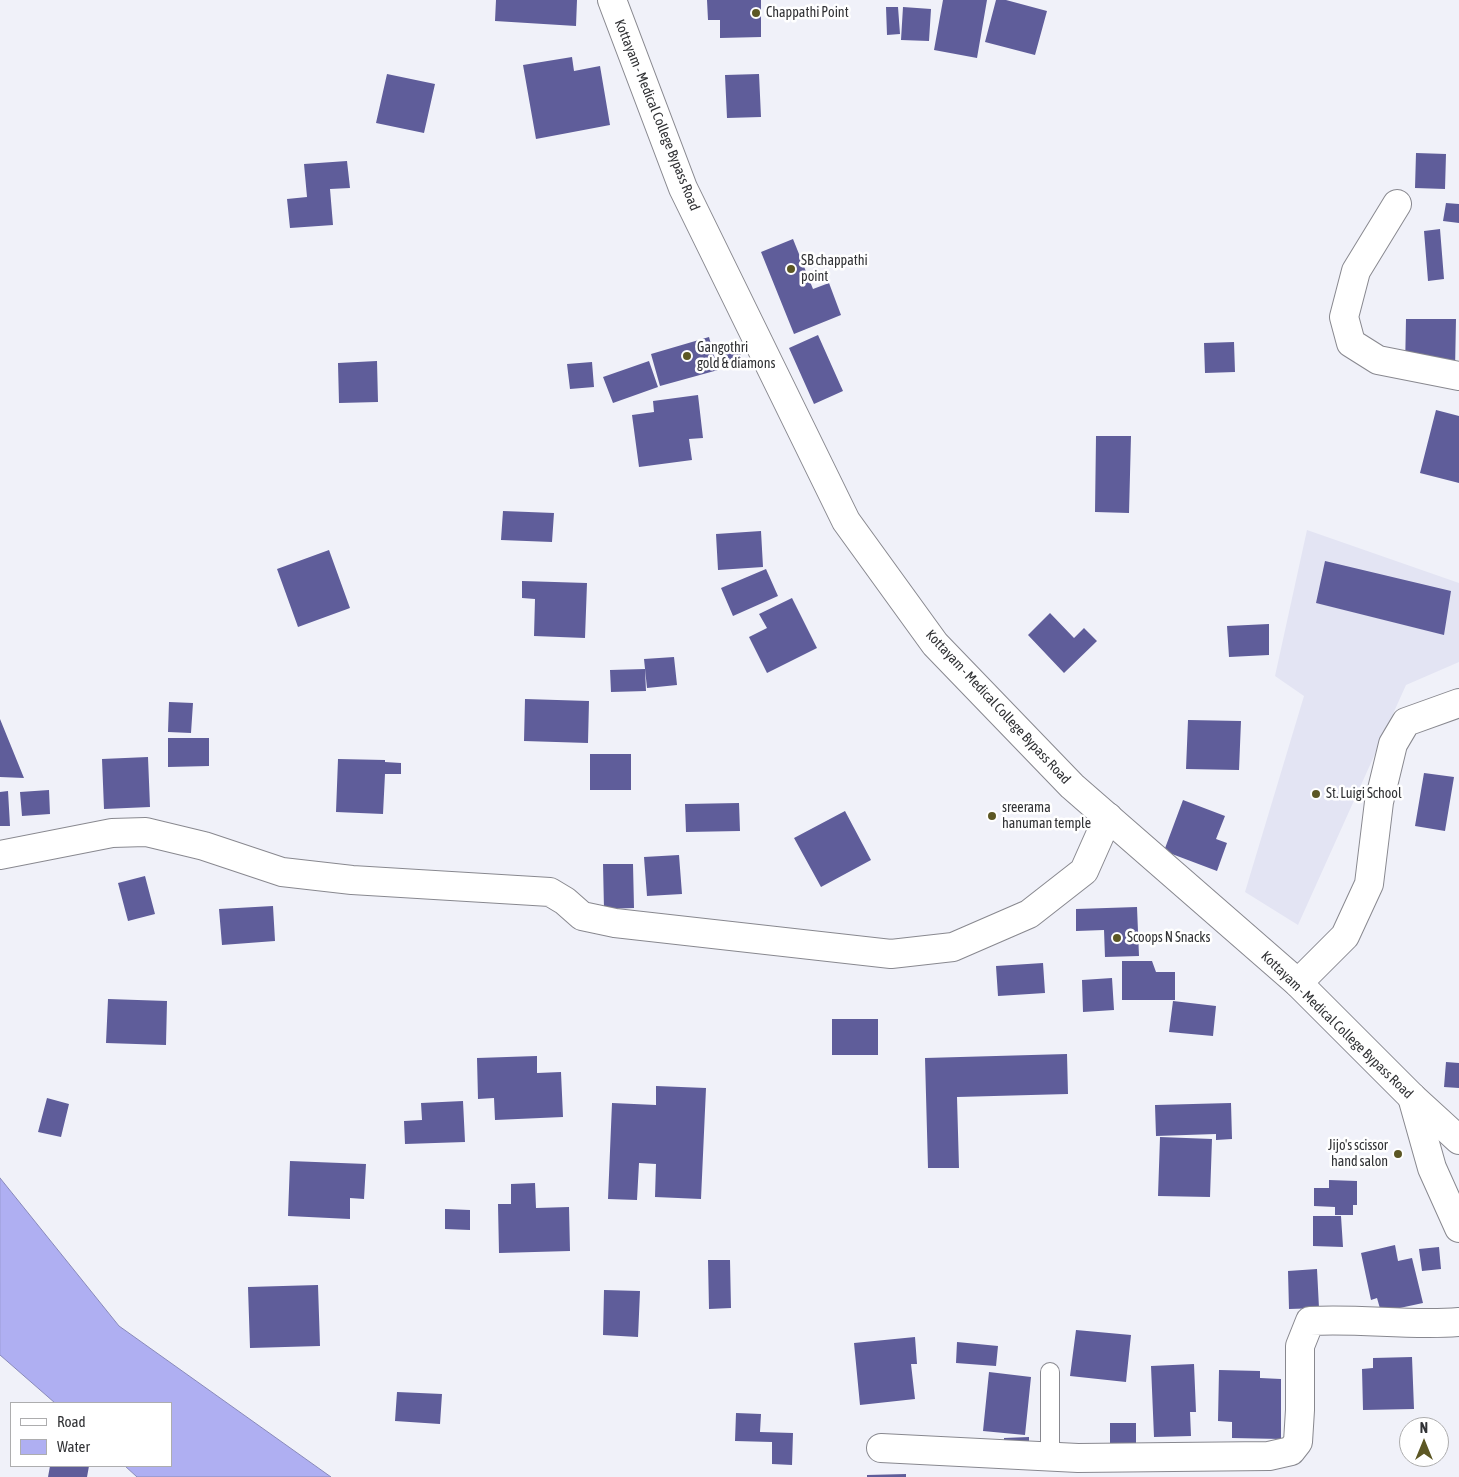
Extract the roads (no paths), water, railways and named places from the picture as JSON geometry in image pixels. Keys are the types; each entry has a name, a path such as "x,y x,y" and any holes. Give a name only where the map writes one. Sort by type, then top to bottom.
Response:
{"street":[{"name":"Kottayam - Medical College Bypass Road","path":"612,0 682,188 846,521 935,644 1072,786 1298,983 1412,1097 1459,1140"},
{"path":"1397,204 1356,271 1344,317 1351,343 1378,360 1459,376"},
{"path":"1298,983 1345,936 1369,884 1379,802 1393,744 1406,722 1459,703"},
{"path":"0,855 112,833 146,832 204,846 282,872 352,880 550,892 565,900 582,916 615,923 891,954 953,947 1030,914 1084,872 1108,817"},
{"path":"1412,1097 1432,1168 1459,1228"},
{"path":"881,1448 1078,1458 1269,1456 1291,1451 1298,1442 1300,1346 1310,1321 1342,1320 1434,1324 1459,1322"}],"lane":[{"path":"1050,1372 1050,1457"}],"water":[{"path":"0,1178 119,1326 331,1477 137,1477 126,1467 172,1467 172,1402 54,1402 0,1355"}],"place":[{"name":"Chappathi Point","path":"756,13"},
{"name":"SB chappathi point","path":"791,269"},
{"name":"Gangothri gold & diamons","path":"687,356"},
{"name":"St. Luigi School","path":"1316,794"},
{"name":"sreerama hanuman temple","path":"992,816"},
{"name":"Scoops N Snacks","path":"1117,938"},
{"name":"Jijo's scissor hand salon","path":"1398,1154"}]}
